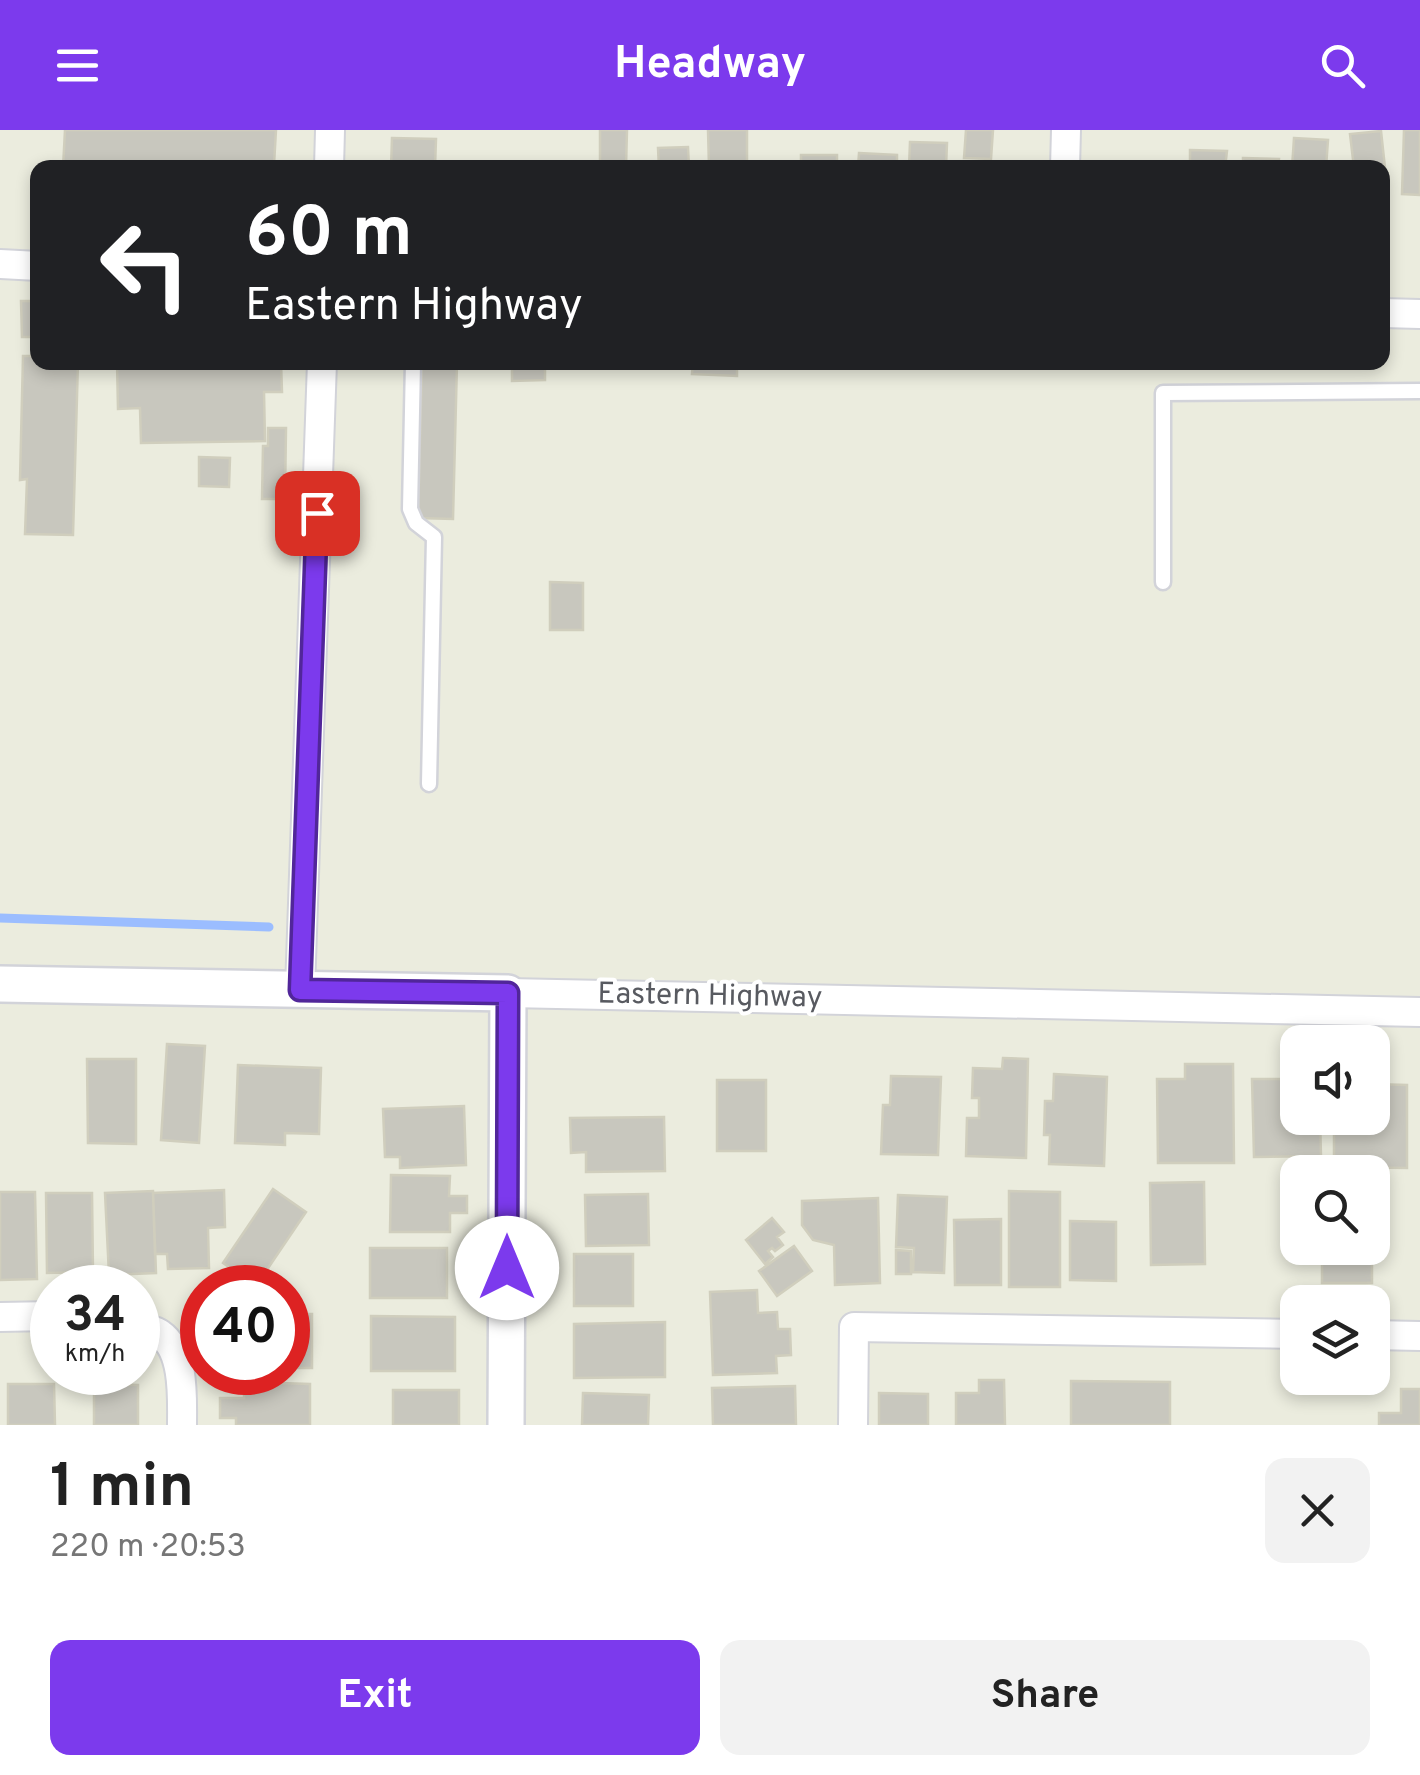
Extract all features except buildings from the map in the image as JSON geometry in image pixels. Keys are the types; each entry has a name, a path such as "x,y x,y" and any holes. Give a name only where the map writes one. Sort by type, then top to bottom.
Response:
{"street":[{"path":"329,160 330,130"},
{"path":"1065,160 1066,130"},
{"path":"0,264 30,266"},
{"path":"1390,313 1420,314"},
{"path":"300,990 322,370"},
{"name":"Eastern Highway","path":"0,984 1420,1012"},
{"path":"506,1425 508,993"},
{"path":"0,1318 30,1317"},
{"path":"853,1425 854,1327 1280,1334"},
{"path":"160,1334 175,1353 182,1425"},
{"path":"1390,1335 1420,1336"}],"lane":[{"path":"412,370 410,509 416,522 434,537 428,784"},
{"path":"1164,582 1163,394 1420,391"}],"waterway":[{"path":"0,918 269,927"}],"route":[{"path":"317,513 300,990 508,993 507,1268"}]}
